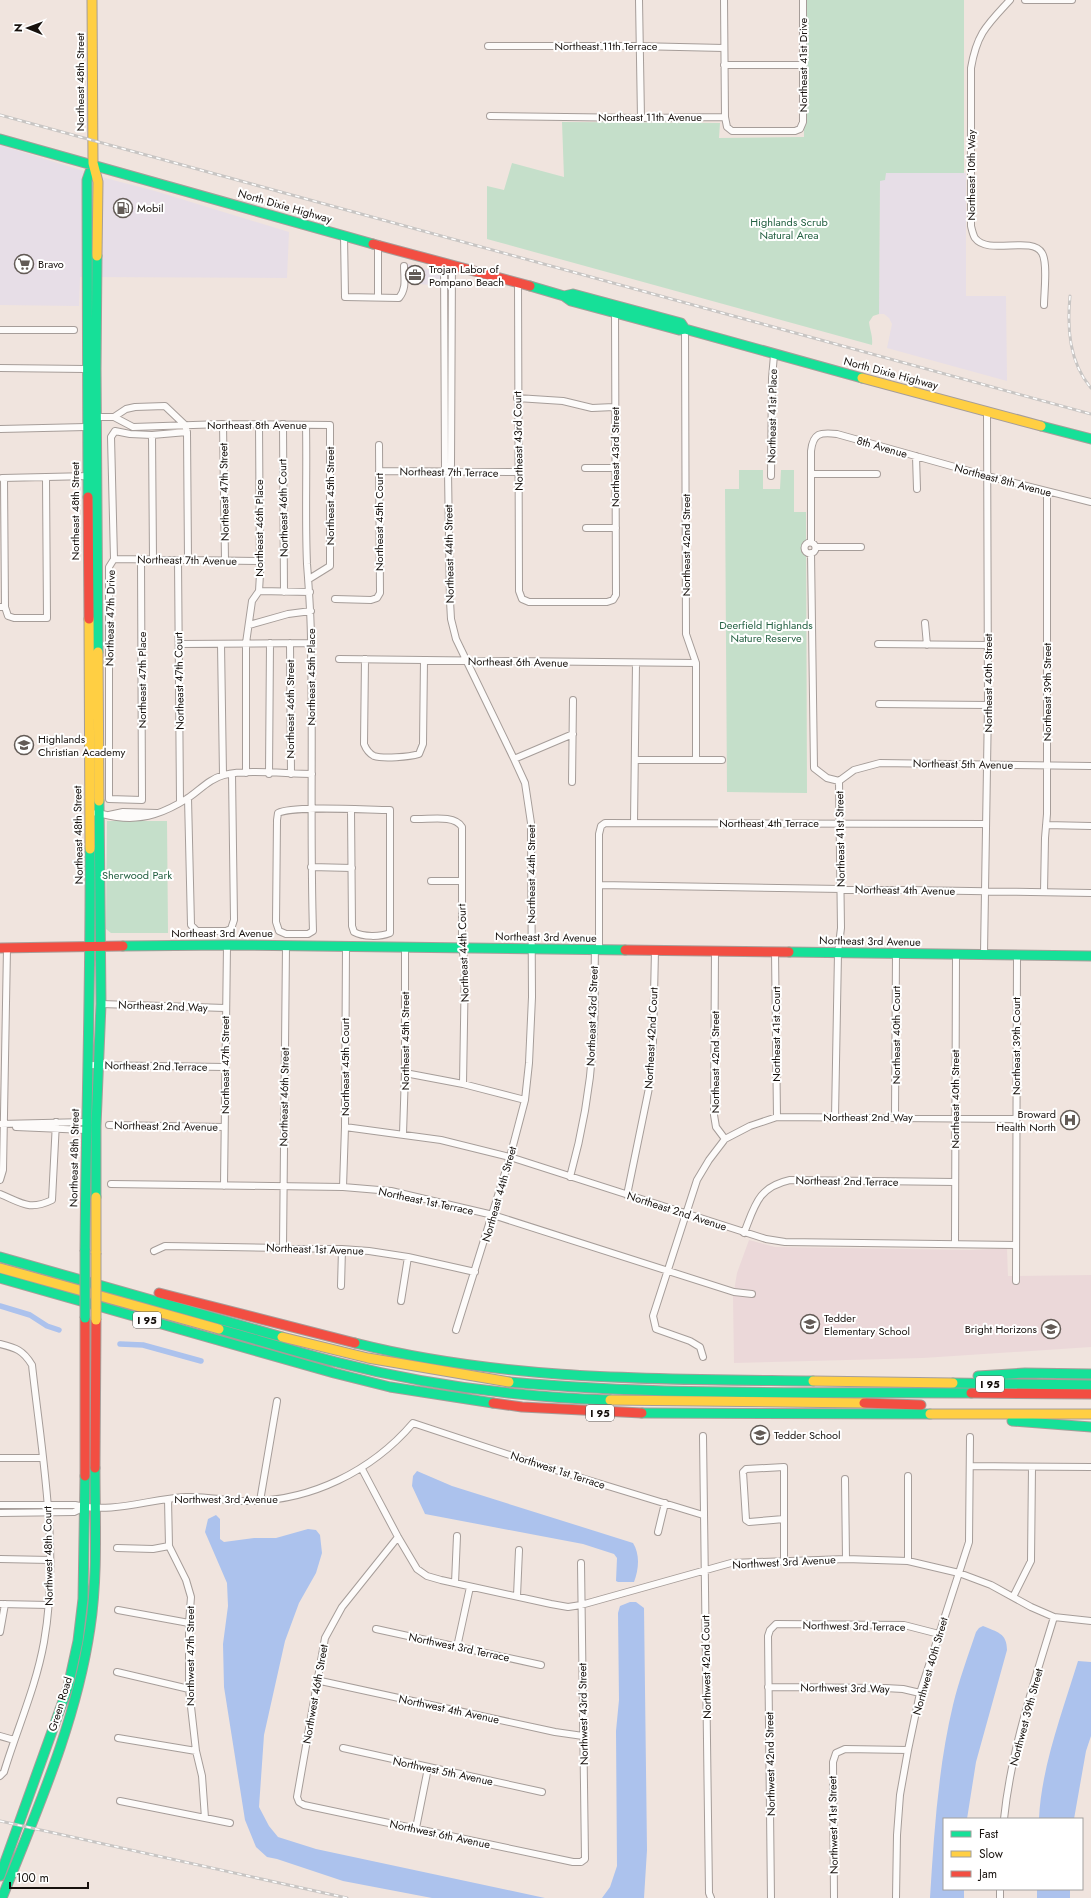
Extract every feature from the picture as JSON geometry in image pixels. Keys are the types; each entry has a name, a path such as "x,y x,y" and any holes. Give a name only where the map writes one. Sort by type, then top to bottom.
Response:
{"main road":[{"name":"Northeast 48th Street","path":"92,0 93,163 98,182 96,417 105,814 101,850 101,1004 98,1066 95,1507"},
{"name":"North Dixie Highway","path":"0,139 93,163 344,235 518,282 564,296 571,301 679,330 685,329 774,355 1091,439"},
{"name":"Northeast 48th Street","path":"85,1507 86,1126 91,946 85,369 86,180 93,163"},
{"name":"North Dixie Highway","path":"564,296 573,294 630,308 681,323 685,329"},
{"path":"86,355 89,366 89,409 96,417"},
{"path":"90,826 101,850"},
{"name":"Northeast 3rd Avenue","path":"3,948 101,945 227,945 1091,956"},
{"name":"I 95","path":"0,1249 133,1286 350,1343 444,1361 519,1372 627,1379 1091,1385"},
{"path":"0,1257 282,1336 368,1358 500,1381 594,1389 670,1391 1091,1394"},
{"path":"0,1268 331,1360 394,1374 467,1387 523,1394 599,1400 1091,1406"},
{"name":"I 95","path":"0,1278 353,1378 415,1392 465,1400 541,1409 656,1414 1091,1414"},
{"path":"295,1362 319,1363 392,1380 466,1394 555,1404 684,1407 921,1405"},
{"path":"519,1372 594,1389"},
{"path":"889,1382 1025,1373 1091,1374"},
{"path":"910,1413 927,1418 998,1419 1091,1428"},
{"name":"Green Road","path":"0,1876 68,1687 78,1641 83,1599 85,1507"},
{"name":"Green Road","path":"2,1898 59,1748 78,1692 88,1643 94,1600 95,1507"}],"street":[{"path":"639,0 641,118"},
{"path":"724,0 725,117"},
{"name":"Northeast 41st Drive","path":"725,117 727,127 732,131 795,131 800,128 803,122 803,0"},
{"name":"Northeast 10th Way","path":"1010,0 981,33 974,50 971,68 972,226 974,238 980,243 988,246 1027,246 1038,248 1043,254 1044,305"},
{"path":"1025,0 1072,0"},
{"name":"Northeast 11th Terrace","path":"488,46 639,46 724,48"},
{"path":"724,65 803,65"},
{"name":"Northeast 11th Avenue","path":"490,116 641,118 725,117"},
{"path":"344,235 345,297 399,298 405,286 404,266"},
{"path":"378,244 378,297"},
{"name":"Northeast 44th Street","path":"448,263 451,465 448,472 451,619 456,640 525,783 531,823 532,997 529,1063 525,1100 493,1215 456,1330"},
{"name":"Northeast 43rd Court","path":"518,282 517,398 519,590 522,599 529,602 607,602 612,600"},
{"name":"Northeast 43rd Street","path":"612,600 616,595 614,407 615,313"},
{"name":"Northeast 42nd Street","path":"685,329 686,634 696,663 696,759"},
{"path":"0,330 74,330"},
{"name":"Northeast 41st Place","path":"771,476 772,378 774,355"},
{"path":"0,368 85,369"},
{"path":"517,398 563,400 592,408 614,407"},
{"name":"Northeast 8th Avenue","path":"114,417 126,409 135,407 165,406 185,425"},
{"name":"Northeast 40th Street","path":"984,954 988,764 987,412"},
{"name":"Northeast 8th Avenue","path":"96,417 114,417 133,427 223,424 330,425"},
{"name":"Northeast 47th Street","path":"223,424 225,560"},
{"name":"Northeast 46th Place","path":"246,773 246,643 252,601 259,591 261,561 259,424"},
{"name":"Northeast 46th Court","path":"283,424 284,592"},
{"name":"Northeast 45th Place","path":"306,424 311,611 312,774 312,810 311,867 313,931 308,934 286,934 279,931 276,922 278,813 285,809 312,810"},
{"path":"185,425 187,432 188,560"},
{"name":"Northeast 45th Street","path":"309,579 330,566 330,425"},
{"path":"0,429 86,427"},
{"name":"Northeast 47th Drive","path":"142,800 109,799 109,567 114,559 111,437 115,431 130,434 152,435"},
{"path":"153,560 152,435 187,432"},
{"name":"8th Avenue","path":"811,474 812,443 816,436 824,433 837,434 916,456 917,489"},
{"name":"Northeast 45th Court","path":"335,599 371,600 377,598 380,593 379,445"},
{"name":"Northeast 8th Avenue","path":"916,456 1047,492 1091,502"},
{"path":"585,468 615,468"},
{"name":"Northeast 7th Terrace","path":"379,471 518,472"},
{"path":"861,547 816,547 811,542 811,474 878,474"},
{"path":"46,478 47,618 14,618 8,616 2,607 2,478 97,476"},
{"name":"Northeast 39th Street","path":"1044,892 1047,765 1047,492"},
{"path":"586,528 616,528"},
{"path":"811,542 807,544 805,548 807,552 811,553 815,551 816,547"},
{"name":"Northeast 41st Street","path":"811,553 814,768 827,778 839,781 840,928 838,952 835,1117"},
{"name":"Northeast 7th Avenue","path":"114,559 261,561"},
{"name":"Northeast 47th Place","path":"141,559 142,800"},
{"name":"Northeast 47th Court","path":"178,560 180,802"},
{"path":"259,591 310,592"},
{"path":"249,625 288,614 311,611"},
{"path":"925,623 927,645"},
{"path":"269,774 270,643"},
{"name":"Northeast 46th Street","path":"290,643 291,774"},
{"path":"179,644 311,643"},
{"path":"221,644 223,776"},
{"path":"878,644 988,645"},
{"name":"Northeast 6th Avenue","path":"339,659 696,663"},
{"path":"366,659 364,744 367,751 375,756 409,757 418,754 423,744 424,660"},
{"path":"634,823 636,663"},
{"path":"572,782 573,700"},
{"path":"879,704 988,705"},
{"path":"514,759 573,734"},
{"path":"635,760 722,760"},
{"name":"Northeast 5th Avenue","path":"839,781 854,770 880,763 1091,766"},
{"path":"90,812 116,817 143,818 161,814 188,798 208,783 223,776 246,773 312,774"},
{"path":"188,798 191,925 197,931 226,931 231,929 234,920 232,774"},
{"path":"312,810 351,810 390,810 390,933 385,935 359,935 354,932 352,926 351,810"},
{"name":"Northeast 44th Court","path":"414,819 453,820 459,822 462,827 462,948 465,964 463,1084"},
{"name":"Northeast 4th Terrace","path":"601,826 605,823 986,824"},
{"name":"Northeast 43rd Street","path":"570,1177 586,1105 591,1069 600,885 599,834 601,826"},
{"path":"1046,826 1091,826"},
{"path":"311,867 352,868"},
{"path":"431,881 461,881"},
{"name":"Northeast 4th Avenue","path":"600,885 1091,893"},
{"name":"Northeast 47th Street","path":"224,1186 225,1008 227,945"},
{"name":"Northeast 46th Street","path":"283,1248 286,946"},
{"name":"Northeast 45th Court","path":"343,1187 345,1127 346,946"},
{"path":"0,1180 3,1170 3,948"},
{"name":"Northeast 45th Street","path":"403,1134 405,1073 405,948"},
{"name":"Northeast 42nd Court","path":"627,1195 649,1088 653,1042 655,950"},
{"name":"Northeast 42nd Street","path":"715,951 714,1115 716,1127 725,1139"},
{"name":"Northeast 41st Court","path":"775,952 777,1117"},
{"name":"Northeast 40th Court","path":"895,1117 896,953"},
{"name":"Northeast 40th Street","path":"955,1244 954,1118 956,954"},
{"name":"Northeast 39th Court","path":"1016,1280 1015,1119 1017,955"},
{"name":"Northeast 2nd Way","path":"101,1004 225,1008"},
{"name":"Northeast 2nd Terrace","path":"88,1066 225,1067"},
{"path":"405,1073 463,1084 525,1100"},
{"name":"Northeast 2nd Way","path":"725,1139 750,1126 777,1117 1015,1119"},
{"path":"2,1124 6,1126 86,1126"},
{"path":"0,1194 30,1206 40,1206 52,1200 56,1125"},
{"name":"Northeast 2nd Avenue","path":"109,1125 224,1127"},
{"name":"Northeast 2nd Avenue","path":"345,1127 441,1140 510,1157 766,1239 785,1242 1016,1244"},
{"path":"703,1357 700,1347 656,1329 653,1322 653,1316 697,1180 709,1160 725,1139"},
{"name":"Northeast 2nd Terrace","path":"744,1233 756,1203 762,1193 777,1183 790,1180 955,1182"},
{"name":"Northeast 1st Terrace","path":"111,1184 343,1187 391,1191 493,1215 668,1269 734,1292 752,1294"},
{"name":"Northeast 1st Avenue","path":"154,1251 165,1246 342,1249 408,1257 475,1272"},
{"path":"342,1249 342,1286"},
{"path":"401,1302 408,1257"},
{"name":"Northwest 48th Court","path":"0,1344 15,1348 25,1354 32,1365 49,1509 50,1560 49,1605 44,1643 31,1694 4,1772 0,1776"},
{"path":"260,1501 277,1401"},
{"name":"Northwest 3rd Avenue","path":"49,1509 75,1505 85,1507 133,1505 168,1499 205,1497 260,1501 298,1496 362,1469 398,1440 413,1423"},
{"name":"Northwest 1st Terrace","path":"413,1423 703,1515"},
{"name":"Northwest 42nd Court","path":"703,1436 708,1848 711,1898"},
{"name":"Northwest 40th Street","path":"896,1898 897,1829 900,1795 908,1750 920,1693 969,1542 970,1437"},
{"path":"0,1458 42,1458"},
{"path":"970,1466 1091,1467"},
{"path":"1013,1597 1031,1561 1032,1466"},
{"path":"784,1520 750,1522 746,1520 743,1472 746,1469 784,1467 784,1520 784,1561"},
{"name":"Northwest 3rd Avenue","path":"362,1469 398,1537 417,1569 427,1576 470,1587 568,1607 581,1605 705,1569 732,1563 846,1559 908,1561 959,1573 991,1585 1031,1607 1054,1617 1091,1622"},
{"path":"908,1476 908,1561"},
{"path":"845,1479 846,1559"},
{"name":"Northwest 47th Street","path":"168,1499 169,1546 186,1580 191,1597 189,1623 189,1689 196,1751 202,1776 205,1818"},
{"path":"658,1532 665,1503"},
{"path":"0,1505 49,1509"},
{"path":"0,1513 49,1509"},
{"path":"455,1583 457,1536"},
{"name":"Northwest 46th Street","path":"299,1802 297,1797 316,1680 325,1638 333,1620 398,1537"},
{"path":"117,1548 153,1549 169,1546"},
{"path":"517,1596 519,1550"},
{"path":"0,1560 50,1560"},
{"name":"Northwest 43rd Street","path":"581,1563 585,1859 581,1862"},
{"path":"457,1647 470,1587"},
{"path":"0,1632 2,1604 49,1605"},
{"path":"118,1610 189,1623"},
{"name":"Northwest 39th Street","path":"1004,1818 1007,1794 1022,1724 1054,1617"},
{"name":"Northwest 3rd Terrace","path":"770,1630 776,1624 904,1625 939,1634"},
{"name":"Northwest 3rd Terrace","path":"376,1629 541,1665"},
{"name":"Northwest 42nd Street","path":"770,1630 768,1636 768,1687 771,1898"},
{"path":"117,1672 189,1689"},
{"name":"Northwest 4th Avenue","path":"316,1680 547,1730 583,1736"},
{"name":"Northwest 3rd Way","path":"768,1687 885,1688 903,1689 920,1693"},
{"path":"0,1736 14,1740"},
{"path":"118,1738 196,1751"},
{"name":"Northwest 5th Avenue","path":"343,1748 542,1792"},
{"name":"Northwest 41st Street","path":"834,1898 833,1762 836,1753 845,1749 908,1750"},
{"path":"416,1828 428,1768"},
{"path":"120,1801 230,1823"},
{"name":"Northwest 6th Avenue","path":"299,1802 304,1805 574,1862 581,1862"}],"shaded area":[{"path":"0,145 289,232 287,278 80,277 79,306 0,305"},
{"path":"886,173 966,173 966,296 1006,296 1007,381 887,348 892,324 889,318 884,314 879,314 880,180"},
{"name":"Trojan Labor of Pompano Beach","path":"408,264 441,273 442,286 408,283"},
{"path":"749,1240 775,1247 970,1250 1007,1248 1008,1276 1091,1275 1091,1347 923,1358 734,1363 733,1297 737,1273"}],"green space":[{"name":"Highlands Scrub Natural Area","path":"803,0 964,0 964,173 886,173 885,180 880,181 879,314 873,316 869,322 872,345 487,239 487,186 504,190 512,163 564,177 562,122 720,123 719,138 804,137"},
{"name":"Deerfield Highlands Nature Reserve","path":"739,470 763,470 763,489 780,489 781,470 794,470 794,512 806,512 807,793 727,792 725,489 739,489"},
{"name":"Sherwood Park","path":"107,821 167,821 168,933 111,933 106,929"}],"water":[{"path":"417,1471 452,1486 633,1543 638,1557 637,1572 634,1582 616,1581 617,1558 614,1554 583,1544 425,1514 412,1486 413,1476"},
{"path":"216,1515 220,1519 220,1539 224,1542 254,1538 276,1538 308,1529 316,1530 320,1535 322,1553 316,1573 299,1603 285,1641 264,1735 259,1807 269,1826 278,1837 316,1849 545,1898 432,1898 343,1881 267,1857 256,1847 245,1820 224,1687 223,1644 228,1606 227,1583 205,1532 208,1519"},
{"path":"630,1602 636,1602 644,1608 647,1850 644,1898 602,1898 610,1887 617,1866 616,1731 619,1700 618,1613 620,1606"},
{"path":"983,1626 1000,1634 1007,1644 1007,1650 976,1762 967,1818 943,1818 943,1890 964,1890 964,1898 930,1898 937,1801 948,1729 958,1686 976,1632"},
{"path":"1078,1661 1091,1662 1091,1736 1086,1751 1074,1818 1039,1818 1048,1760"},
{"path":"1037,1890 1070,1890 1070,1898 1037,1898"}],"waterway":[{"path":"0,1306 30,1315 47,1326 59,1330"},
{"path":"120,1344 143,1345 201,1361"}],"railway":[{"path":"0,115 1091,414"},
{"path":"1070,296 1069,320 1071,344 1078,367 1091,388"},
{"path":"0,1821 347,1898"}],"traffic: fast":[{"path":"0,139 373,244"},
{"path":"88,497 87,180 93,163"},
{"path":"97,256 96,369 98,652"},
{"path":"530,286 564,296 571,301 679,330 685,329 862,378"},
{"path":"564,296 573,294 681,323 685,329"},
{"path":"1041,426 1091,439"},
{"path":"96,1197 96,1126 101,1004 99,801"},
{"path":"85,1250 90,949 90,849"},
{"path":"123,946 227,945 625,950"},
{"path":"789,952 1091,956"},
{"path":"85,1250 85,1318"},
{"path":"0,1257 282,1337"},
{"path":"0,1278 334,1373 390,1387 493,1403"},
{"path":"219,1329 336,1362 404,1377 507,1393 610,1400"},
{"path":"355,1343 468,1365 582,1376 698,1380 813,1381"},
{"path":"978,1376 1025,1373 1091,1374"},
{"path":"509,1382 682,1391 971,1393"},
{"path":"953,1383 1091,1385"},
{"path":"642,1413 930,1414"},
{"path":"1012,1421 1091,1427"},
{"path":"2,1898 54,1766 84,1663 93,1608 96,1548 95,1468"},
{"path":"0,1876 68,1687 78,1641 83,1599 85,1476"}],"traffic: slow":[{"path":"92,0 93,163 98,182 97,256"},
{"path":"862,378 1041,426"},
{"path":"89,619 90,849"},
{"path":"98,652 99,801"},
{"path":"96,1197 96,1253"},
{"path":"96,1253 96,1320"},
{"path":"0,1268 219,1329"},
{"path":"282,1337 368,1358 509,1382"},
{"path":"813,1381 953,1383"},
{"path":"610,1400 864,1403"},
{"path":"930,1414 1091,1414"}],"traffic: jam":[{"path":"373,244 530,286"},
{"path":"88,497 89,619"},
{"path":"0,948 123,946"},
{"path":"625,950 789,952"},
{"path":"159,1293 355,1343"},
{"path":"85,1318 85,1476"},
{"path":"95,1468 96,1320"},
{"path":"971,1393 1091,1394"},
{"path":"493,1403 522,1407 642,1413"},
{"path":"864,1403 921,1405"}],"place":[{"name":"Mobil","path":"123,208"},
{"name":"Bravo","path":"24,264"},
{"name":"Trojan Labor of Pompano Beach","path":"415,275"},
{"name":"Highlands Christian Academy","path":"24,745"},
{"name":"Broward Health North","path":"1070,1120"},
{"name":"Tedder Elementary School","path":"810,1324"},
{"name":"Bright Horizons","path":"1051,1329"},
{"name":"Tedder School","path":"760,1435"}]}
